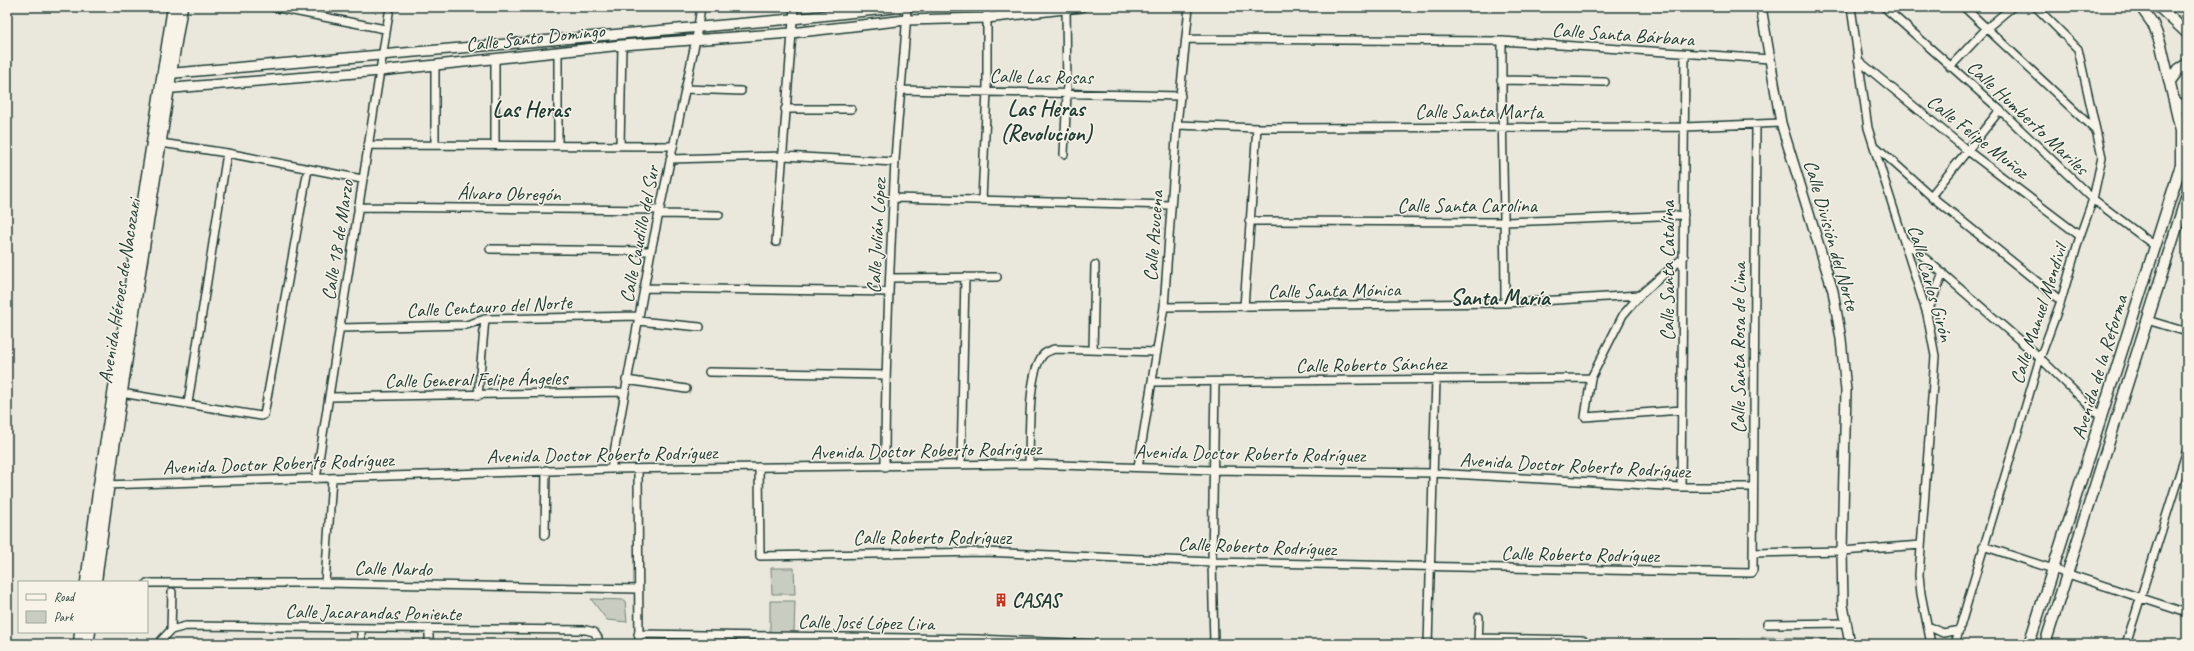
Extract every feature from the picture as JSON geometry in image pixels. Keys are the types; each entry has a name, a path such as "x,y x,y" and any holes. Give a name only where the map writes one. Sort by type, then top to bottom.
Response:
{"main road":[{"name":"Avenida Héroes de Nacozari","path":"96,581 103,485 164,89 173,7"},
{"name":"Avenida Héroes de Nacozari","path":"166,75 182,7"},
{"name":"Avenida de la Reforma","path":"2029,644 2102,418 2181,165 2181,131 2170,81 2153,24 2141,7"},
{"path":"2159,7 2187,33"},
{"path":"2170,81 2179,69 2187,64"},
{"name":"Avenida Héroes de Nacozari","path":"86,581 121,393 161,143 164,89"},
{"name":"Avenida de la Reforma","path":"2045,644 2187,195"},
{"path":"79,644 80,633"},
{"path":"88,644 90,633"}],"street":[{"path":"273,7 385,29"},
{"name":"Calle 18 de Marzo","path":"316,479 330,397 362,179 383,54 385,29 390,7"},
{"name":"Calle Caudillo del Sur","path":"611,469 626,380 646,288 651,251 672,146 696,39 701,7"},
{"path":"776,242 794,7"},
{"name":"Calle Santo Domingo","path":"166,75 383,54 792,19 904,7"},
{"name":"Calle Julián López","path":"885,467 885,375 895,162 907,7"},
{"path":"982,200 987,91 987,7"},
{"name":"Calle Santo Domingo","path":"164,89 558,54 622,45 791,33 906,20 987,18 1081,7"},
{"name":"Calle Azucena","path":"1138,467 1164,307 1177,125 1189,7"},
{"name":"Calle División del Norte","path":"1761,7 1781,123 1833,291 1841,339 1846,391 1842,551 1843,606 1850,644"},
{"name":"Calle Carlos Girón","path":"1850,7 1868,128 1927,314 1935,356 1921,545 1920,581 1931,644"},
{"name":"Calle Humberto Mariles","path":"1884,7 2000,110 2093,199 2155,246"},
{"path":"1964,7 2096,131"},
{"path":"1950,67 1987,28 2012,7"},
{"name":"Calle Manuel Mendivil","path":"1955,644 2040,358 2061,302 2080,236 2093,199 2102,157 2078,49 2036,7"},
{"path":"1064,154 1067,93 1066,8"},
{"name":"Calle Santa Bárbara","path":"1186,39 1502,41 1770,59"},
{"path":"1502,41 1501,127 1505,222 1505,303"},
{"path":"620,146 622,45"},
{"path":"558,54 558,145"},
{"name":"Calle Santa Catalina","path":"1682,487 1684,54"},
{"path":"495,60 495,144"},
{"name":"Calle Felipe Muñoz","path":"1858,60 1968,151 2080,236"},
{"path":"435,65 435,144"},
{"path":"260,66 262,81"},
{"path":"1501,80 1605,82"},
{"path":"685,89 741,91"},
{"name":"Calle Las Rosas","path":"900,90 1181,96"},
{"path":"2173,98 2187,111"},
{"path":"785,109 851,109"},
{"path":"1931,196 2000,110"},
{"name":"Calle Santa Marta","path":"1177,125 1257,128 1684,127 1781,123"},
{"name":"Calle Santa Rosa de Lima","path":"1752,572 1756,124"},
{"path":"1244,307 1257,128"},
{"path":"161,143 227,153 362,179"},
{"path":"368,145 495,144 672,146"},
{"path":"1873,144 1931,196 2061,302"},
{"path":"188,403 227,153"},
{"path":"670,159 783,156 895,162"},
{"path":"121,393 262,416 308,169"},
{"path":"894,198 1171,205"},
{"name":"Álvaro Obregón","path":"358,207 660,212 719,215"},
{"name":"Calle Santa Carolina","path":"1250,221 1505,222 1684,215"},
{"path":"1903,240 2040,358 2102,418"},
{"path":"490,249 651,251"},
{"path":"1682,410 1585,417 1591,378 1623,315 1640,295 1684,258"},
{"path":"1093,350 1095,265"},
{"path":"1927,314 1943,273"},
{"path":"890,278 997,277"},
{"path":"961,464 964,278"},
{"path":"646,288 889,292"},
{"name":"Calle Santa Mónica","path":"1164,307 1505,303 1640,295"},
{"name":"Calle Centauro del Norte","path":"340,328 466,325 485,319 639,318 700,327"},
{"path":"478,396 485,319"},
{"path":"2147,320 2187,332"},
{"path":"1029,464 1032,388 1036,369 1043,354 1054,349 1157,352"},
{"path":"709,372 885,375"},
{"name":"Calle Roberto Sánchez","path":"1152,382 1591,378"},
{"path":"1428,644 1429,567 1434,473 1436,379"},
{"path":"626,380 686,389"},
{"path":"1214,644 1212,470 1215,382"},
{"name":"Calle General Felipe Ángeles","path":"330,397 478,396 624,392"},
{"path":"2126,644 2187,450"},
{"name":"Avenida Doctor Roberto Rodríguez","path":"103,485 316,479 546,470 885,467 961,464 1029,464 1212,470 1434,473 1682,487 1753,487"},
{"name":"Calle Roberto Rodríguez","path":"759,467 760,556 985,552 1212,562 1752,572"},
{"path":"638,469 639,644"},
{"path":"545,535 546,470"},
{"path":"325,583 332,478"},
{"path":"1752,553 1842,551 1921,545"},
{"path":"1983,546 2187,613"},
{"name":"Calle Nardo","path":"148,583 325,583 638,589"},
{"path":"158,644 171,630 172,592"},
{"path":"1479,617 1478,641 1583,642"},
{"path":"1768,624 1846,623"},
{"name":"Calle Jacarandas Poniente","path":"171,630 186,626 586,630 594,632 598,638 598,644"},
{"path":"1928,626 1943,633 1960,630"},
{"path":"361,628 361,644"},
{"path":"429,629 429,644"},
{"name":"Calle José López Lira","path":"638,634 1093,644"},
{"path":"692,636 692,644"},
{"path":"1634,643 1738,644"}],"green space":[{"path":"771,568 794,568 795,594 772,594"},
{"path":"591,599 625,600 627,622 607,620"},
{"path":"770,601 795,601 794,634 770,632"},
{"path":"1762,637 1838,639 1839,644 1761,644"},
{"path":"369,640 421,641 421,644 369,644"}],"place":[{"name":"CASAS","path":"1001,600"}],"district":[{"name":"Las Heras","path":"531,109"},
{"name":"Las Heras (Revolucion)","path":"1046,120"},
{"name":"Santa María","path":"1500,297"}]}
